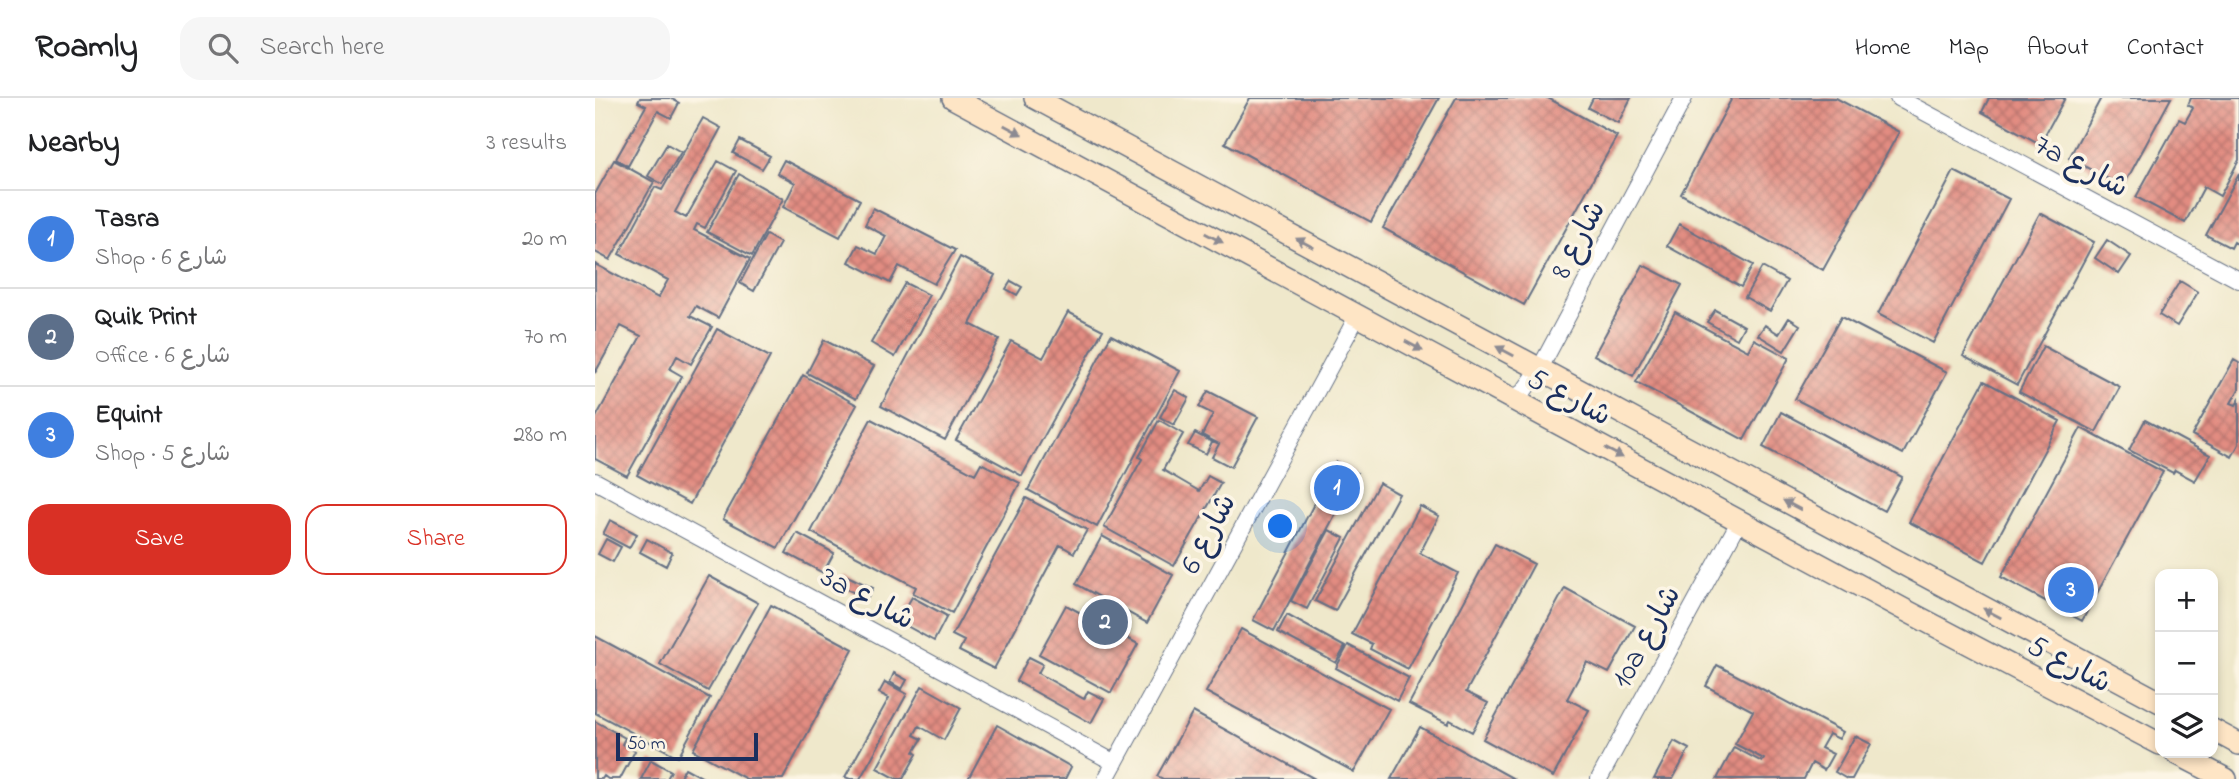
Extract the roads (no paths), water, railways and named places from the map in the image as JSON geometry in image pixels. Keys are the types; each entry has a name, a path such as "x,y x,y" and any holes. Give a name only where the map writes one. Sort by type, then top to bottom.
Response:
{"street":[{"name":"شارع 5","path":"953,98 1511,400 2155,741"},
{"name":"شارع 5","path":"1035,98 2155,699"},
{"name":"شارع 8","path":"1511,400 1523,392 1539,370 1684,98"},
{"name":"7a شارع","path":"1898,98 2239,281"},
{"name":"شارع 6","path":"1106,779 1358,315"},
{"name":"3a شارع","path":"595,481 1115,763"},
{"name":"10a شارع","path":"1599,779 1740,520"},
{"path":"2218,733 2239,744"},
{"path":"2186,758 2226,779"}],"place":[{"name":"Tasra","path":"1337,488"},
{"name":"Equint","path":"2071,590"},
{"name":"Quik Print","path":"1105,622"}]}
